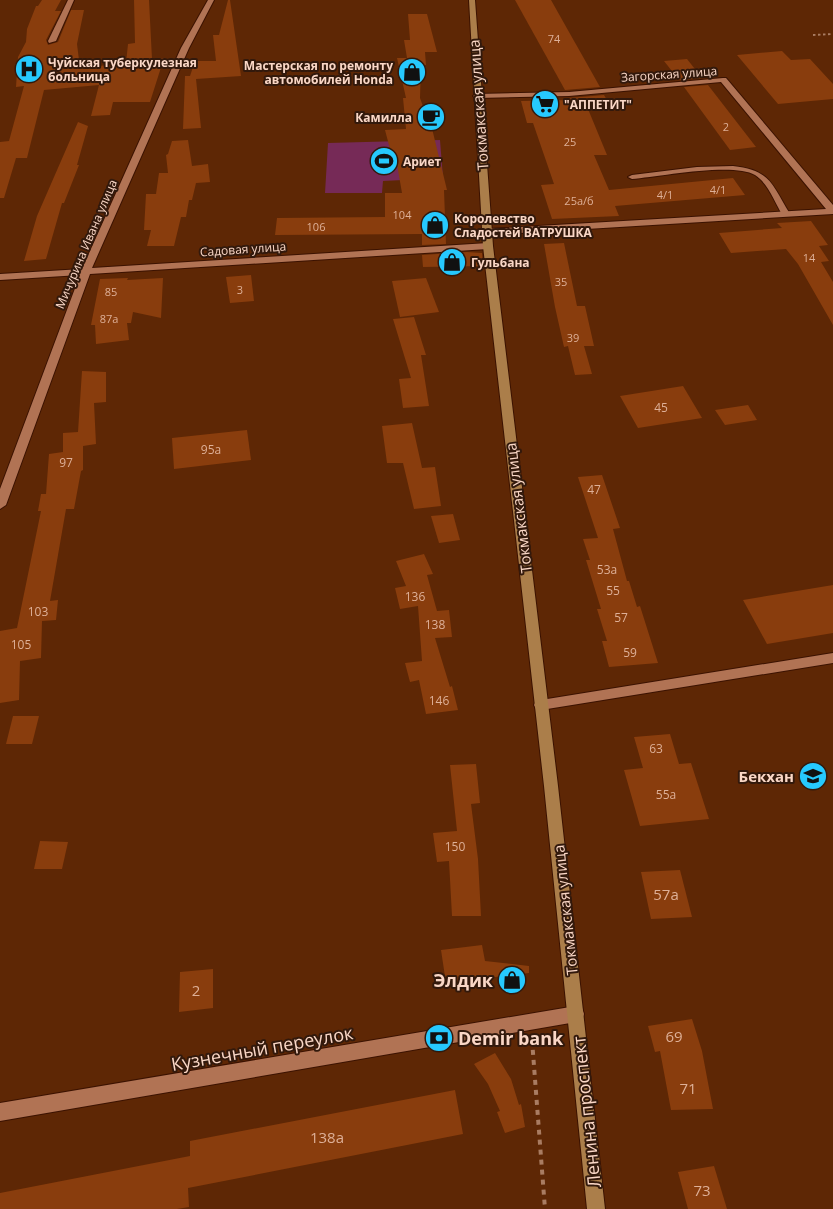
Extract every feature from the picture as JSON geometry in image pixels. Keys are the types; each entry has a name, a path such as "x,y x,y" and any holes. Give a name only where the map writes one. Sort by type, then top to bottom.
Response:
{"main road":[{"name":"Токмакская улица","path":"472,0 488,246 576,1014"},
{"name":"Ленина проспект","path":"576,1014 596,1209"}],"street":[{"path":"52,41 71,0"},
{"name":"Мичурина Ивана улица","path":"0,504 86,271 185,48 210,0"},
{"name":"Загорская улица","path":"477,96 568,94 723,80 833,211"},
{"path":"487,232 833,211"},
{"name":"Садовая улица","path":"0,277 488,246"},
{"path":"541,705 833,658"},
{"name":"Кузнечный переулок","path":"0,1112 576,1014"}],"lane":[{"path":"632,177 720,169 750,170 760,176 786,214"}],"path":[{"path":"812,35 833,34"},
{"path":"530,1023 545,1209"}],"shaded area":[{"name":"Ариет","path":"440,140 443,178 383,181 382,193 325,193 328,143"}],"building":[{"path":"42,0 61,0 55,11 61,11 46,40 48,45 58,42 71,10 84,10 77,44 80,68 126,63 128,44 135,43 134,0 149,0 152,59 164,58 150,102 113,102 110,115 91,116 99,85 44,90 27,158 16,158 4,198 0,198 0,142 9,141 24,86 16,87 18,57 26,42 27,29 36,6"},
{"path":"228,0 230,0 241,76 196,79 201,128 183,129 185,76 190,76 195,61 216,61 213,35 219,35"},
{"path":"515,0 551,0 600,87 565,90"},
{"path":"408,14 427,14 437,52 425,52 426,65 421,65 420,98 425,112 428,112 447,190 444,190 446,244 422,245 422,234 275,235 277,218 385,217 385,193 402,193 395,153 391,153 385,130 406,129 403,98 406,98 397,58 407,58 404,40 410,40"},
{"path":"782,51 791,60 810,59 833,84 833,99 778,104 737,55"},
{"path":"687,59 702,78 679,80 664,61"},
{"path":"708,85 756,147 730,150 684,87"},
{"path":"604,95 611,107 588,109 607,155 594,155 609,190 733,178 745,195 615,206 619,216 552,219 541,185 554,184 533,123 527,123 521,101 570,100 569,98"},
{"path":"78,122 88,126 77,165 79,165 64,203 62,203 46,259 24,261 37,216"},
{"path":"188,140 192,166 208,164 210,182 196,183 192,200 189,200 186,217 181,217 174,246 147,246 151,230 144,230 146,194 156,194 159,173 168,173 166,155 172,141"},
{"path":"811,221 828,245 819,246 829,261 821,262 833,282 833,325 798,264 786,249 731,253 719,233 782,228 777,223"},
{"path":"564,243 577,306 585,306 594,346 584,346 592,374 575,375 568,346 564,347 555,307 544,244"},
{"path":"482,253 483,266 423,267 422,255"},
{"path":"251,275 254,301 230,303 226,277"},
{"path":"128,278 127,280 163,278 161,318 133,312 131,323 127,323 129,340 96,344 95,325 91,325 100,279"},
{"path":"426,278 439,312 400,317 392,281"},
{"path":"414,317 426,355 421,355 429,406 403,408 399,379 411,378 393,319"},
{"path":"82,371 106,372 106,402 94,403 96,444 83,446 83,470 81,471 74,509 66,509 50,601 58,600 56,620 42,621 41,658 20,661 19,700 0,703 0,631 17,628 41,511 38,511 41,494 46,494 49,454 63,452 63,433 78,432"},
{"path":"683,386 702,418 638,428 620,396"},
{"path":"748,405 757,420 725,425 715,410"},
{"path":"412,423 422,468 435,467 441,506 414,509 403,463 387,463 382,426"},
{"path":"247,430 251,460 174,469 172,438"},
{"path":"602,475 620,528 613,529 627,581 629,581 637,607 640,606 658,663 609,667 602,641 607,641 597,609 601,609 586,560 590,560 583,539 598,538 578,477"},
{"path":"453,514 460,540 439,543 431,516"},
{"path":"424,554 433,574 427,575 437,611 449,610 452,637 435,638 450,687 452,686 458,710 426,714 419,680 410,682 405,663 422,661 418,606 400,609 395,588 406,586 396,561"},
{"path":"833,585 833,633 767,644 743,600"},
{"path":"13,716 39,716 32,744 6,744"},
{"path":"670,734 679,764 691,763 709,819 640,826 624,770 643,768 634,737"},
{"path":"476,764 480,803 471,804 478,859 481,916 452,916 449,861 437,862 433,833 457,831 450,765"},
{"path":"40,841 68,842 62,869 34,869"},
{"path":"680,870 692,917 651,919 641,872"},
{"path":"482,945 485,961 529,966 529,973 446,983 441,950"},
{"path":"213,969 213,1008 179,1012 180,972"},
{"path":"692,1019 702,1051 713,1109 671,1110 660,1051 655,1052 648,1026"},
{"path":"495,1053 511,1079 519,1105 521,1104 525,1127 505,1133 497,1112 500,1111 488,1084 474,1064"},
{"path":"455,1090 463,1134 188,1188 189,1207 177,1209 0,1209 0,1193 190,1156 190,1141"},
{"path":"714,1166 727,1209 688,1209 678,1172"}],"place":[{"name":"Чуйская туберкулезная больница","path":"29,69"},
{"name":"Мастерская по ремонту автомобилей Honda","path":"412,72"},
{"name":"\"АППЕТИТ\"","path":"545,104"},
{"name":"Камилла","path":"431,117"},
{"name":"Ариет","path":"384,161"},
{"name":"Королевство Сладостей ВАТРУШКА","path":"435,225"},
{"name":"Гульбана","path":"452,262"},
{"name":"Бекхан","path":"813,776"},
{"name":"Элдик","path":"512,980"},
{"name":"Demir bank","path":"439,1038"}]}
